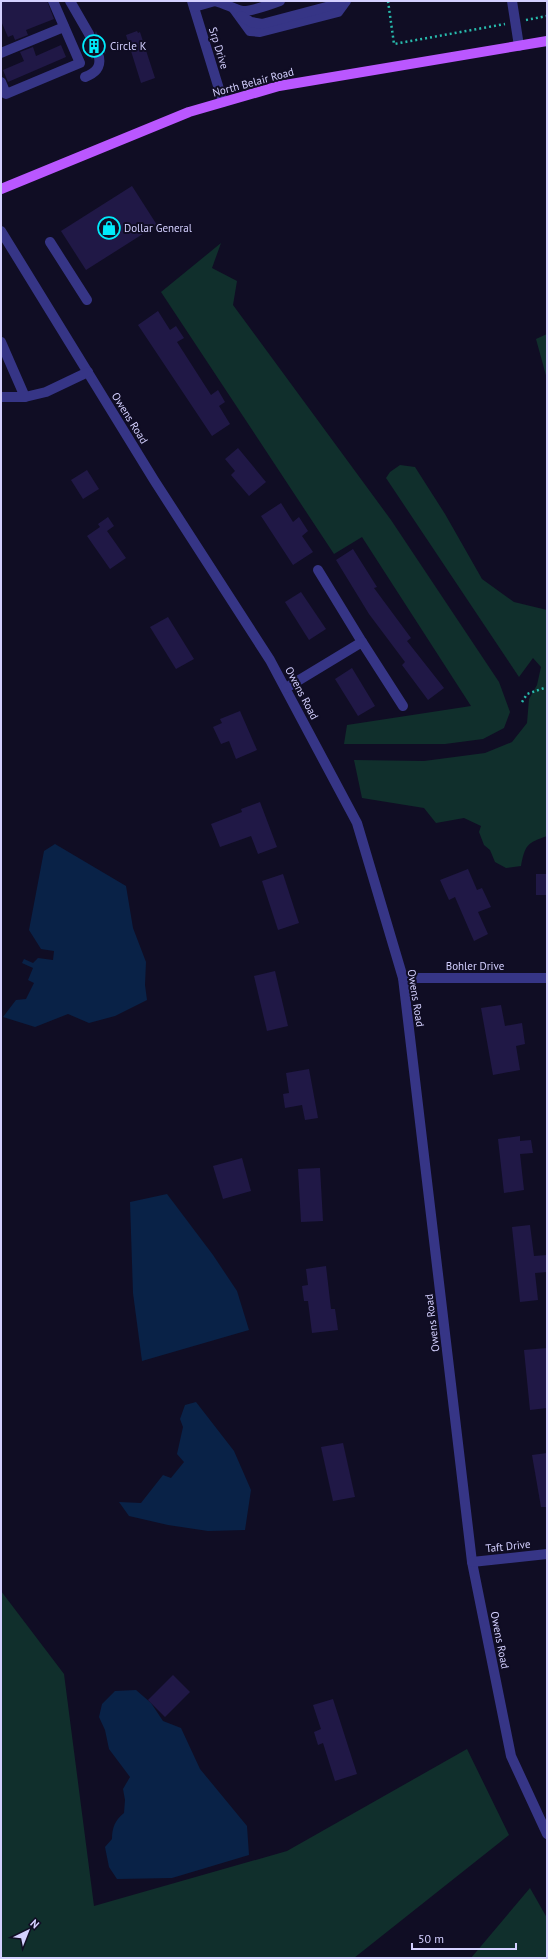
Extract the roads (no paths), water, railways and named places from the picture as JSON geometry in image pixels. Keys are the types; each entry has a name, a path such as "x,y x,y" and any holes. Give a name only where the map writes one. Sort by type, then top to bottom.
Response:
{"main road":[{"name":"North Belair Road","path":"1,189 189,112 278,86 547,42"}],"street":[{"path":"1,82 6,94 80,63 52,1"},
{"path":"70,1 89,34"},
{"path":"193,4 215,1 226,3 251,22 262,24 330,6 341,1"},
{"path":"234,9 245,11 280,1"},
{"path":"234,9 250,31 260,32 338,12 346,1"},
{"path":"512,1 519,46"},
{"name":"Srp Drive","path":"193,4 223,102"},
{"path":"1,53 64,27"},
{"path":"85,77 97,70 100,65 99,57"},
{"name":"Owens Road","path":"1,231 154,480 270,660 357,823 403,978 472,1562 511,1756 547,1834"},
{"path":"50,242 87,300"},
{"path":"1,342 25,397"},
{"path":"1,397 25,397 46,392 88,372"},
{"path":"318,570 403,706"},
{"path":"286,688 362,642"},
{"name":"Bohler Drive","path":"403,978 547,978"},
{"name":"Taft Drive","path":"472,1562 547,1554"}],"water":[{"path":"55,844 126,886 133,928 146,962 145,985 147,1000 115,1016 89,1023 68,1014 35,1027 3,1017 16,1000 26,999 34,983 28,980 33,968 22,963 24,959 33,963 38,958 53,960 54,951 41,949 29,930 44,851"},
{"path":"167,1194 213,1255 237,1291 249,1330 142,1361 133,1293 130,1202"},
{"path":"196,1402 234,1451 251,1490 245,1530 208,1531 168,1525 129,1516 119,1502 141,1503 163,1475 171,1478 184,1462 177,1454 183,1427 180,1419 185,1405"},
{"path":"136,1690 151,1703 163,1721 181,1728 200,1769 247,1826 249,1855 172,1878 117,1879 109,1867 105,1847 112,1839 113,1828 116,1821 124,1813 125,1800 123,1789 130,1777 109,1749 105,1730 99,1717 102,1704 115,1691"}],"tunnel":[{"path":"89,34 99,57"}],"place":[{"name":"Circle K","path":"94,46"},
{"name":"Dollar General","path":"109,228"}]}
